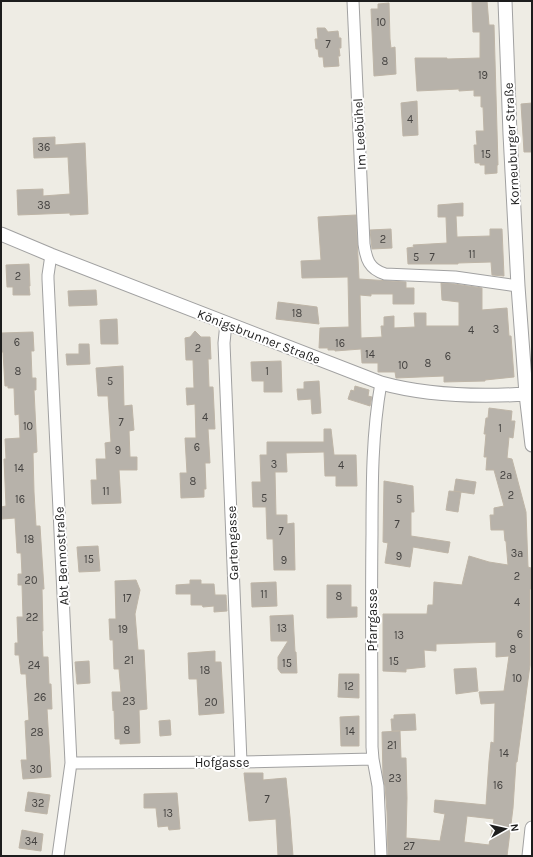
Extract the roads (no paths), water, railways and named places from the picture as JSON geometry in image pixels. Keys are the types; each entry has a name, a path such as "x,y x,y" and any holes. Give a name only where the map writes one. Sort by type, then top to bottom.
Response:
{"street":[{"name":"Im Leebühel","path":"353,1 364,244 365,253 370,265 374,269 385,274 455,277 518,286"},
{"name":"Korneuburger Straße","path":"505,1 518,286 529,394 532,445"},
{"name":"Königsbrunner Straße","path":"1,234 51,255 381,383 401,388 447,394 529,394"},
{"name":"Abt Bennostraße","path":"51,255 48,275 71,763 58,856"},
{"name":"Gartengasse","path":"226,323 224,343 241,762"},
{"name":"Pfarrgasse","path":"381,383 377,405 372,464 372,747 378,786 381,856"},
{"name":"Hofgasse","path":"71,763 241,762 373,759"},
{"path":"529,856 532,828"}]}
